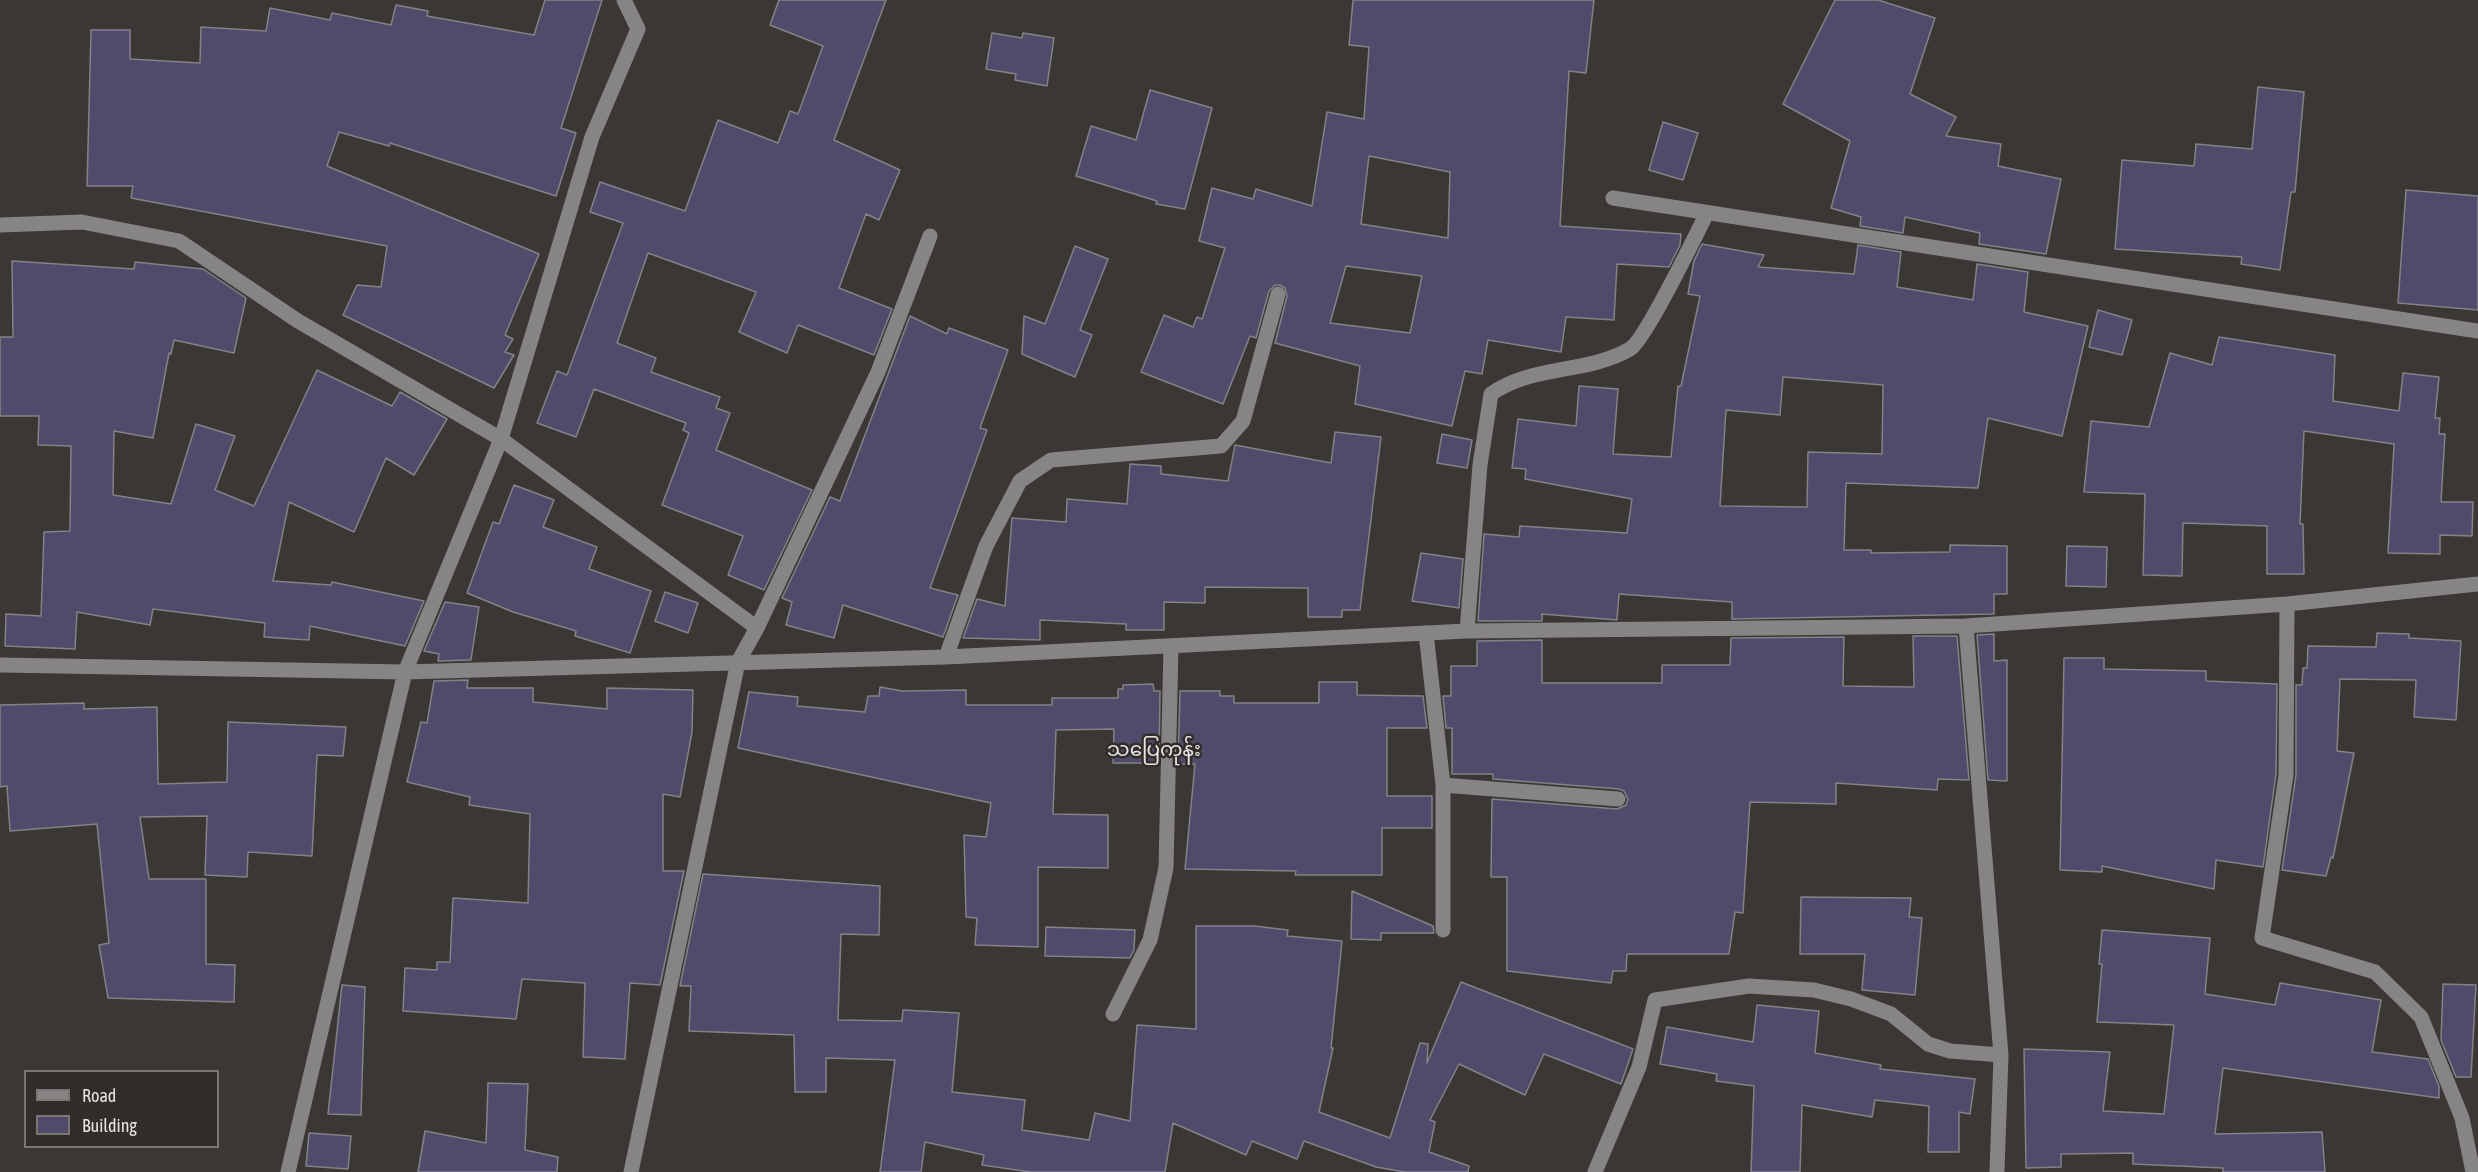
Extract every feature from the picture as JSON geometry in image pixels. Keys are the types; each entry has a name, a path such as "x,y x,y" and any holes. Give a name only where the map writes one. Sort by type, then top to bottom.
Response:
{"street":[{"path":"288,1172 405,672 501,439 592,137 638,29 624,0"},
{"path":"1613,198 2478,331"},
{"path":"1467,632 1480,465 1491,394 1508,382 1595,362 1632,348 1665,296 1707,213"},
{"path":"0,225 82,222 179,241 298,321 501,439 757,628"},
{"path":"631,1172 738,662 757,628 878,372 930,236"},
{"path":"946,657 986,546 1020,481 1051,460 1221,446 1244,421 1278,294"},
{"path":"0,665 405,672 946,657 1426,633 1966,626 2287,604 2478,584"},
{"path":"2287,604 2286,776 2262,938 2375,972 2421,1017 2462,1118 2473,1172"},
{"path":"1966,626 2001,1055 1997,1172"},
{"path":"1426,633 1443,785 1443,930"},
{"path":"1113,1014 1150,940 1166,868 1171,646"},
{"path":"1443,785 1618,799"},
{"path":"1595,1172 1639,1067 1655,1000 1749,986 1814,990 1851,999 1891,1014 1928,1044 1950,1051 2001,1055"}],"building":[{"path":"545,0 602,0 561,128 576,133 556,196 390,143 389,146 339,132 327,166 539,254 505,335 513,339 505,352 514,355 494,388 343,315 357,285 381,287 387,246 131,198 133,186 87,186 91,30 130,30 130,59 200,63 201,27 266,31 270,8 330,20 332,13 391,25 396,5 428,11 427,16 534,35"},
{"path":"779,0 886,0 834,140 900,170 879,220 866,214 839,288 892,309 874,355 798,325 787,353 739,332 756,292 648,253 617,343 656,358 651,372 720,397 716,408 730,413 716,450 812,490 764,590 728,575 743,536 662,505 689,433 683,430 686,423 594,389 576,437 537,423 557,371 567,375 623,223 590,212 600,182 685,211 718,120 778,143 790,111 798,114 823,46 770,25"},
{"path":"1353,0 1594,0 1586,73 1569,71 1560,226 1681,234 1680,245 1669,267 1617,264 1614,320 1566,317 1561,352 1488,340 1482,374 1465,371 1452,426 1355,404 1360,366 1275,343 1287,296 1285,288 1280,285 1275,285 1269,291 1256,338 1250,336 1223,404 1141,372 1164,315 1193,327 1197,317 1202,319 1225,248 1199,241 1212,188 1253,199 1256,189 1312,206 1327,112 1364,119 1369,47 1349,45","holes":["1369,156 1450,172 1448,238 1361,224","1346,266 1422,276 1410,333 1330,323"]},
{"path":"1835,0 1878,0 1935,18 1910,94 1956,117 1946,136 2001,144 1998,166 2061,179 2046,254 1979,244 1980,233 1905,217 1903,233 1860,226 1861,217 1831,208 1850,141 1783,104"},
{"path":"992,33 1022,38 1023,33 1054,38 1047,86 1015,80 1016,74 986,69"},
{"path":"2258,87 2304,92 2295,192 2291,192 2280,270 2241,264 2242,257 2115,249 2122,160 2194,166 2196,144 2252,149"},
{"path":"1150,90 1212,108 1185,209 1156,204 1157,201 1076,176 1091,126 1136,140"},
{"path":"1663,122 1698,133 1683,180 1649,170"},
{"path":"2406,190 2478,196 2478,310 2398,303"},
{"path":"1702,244 1764,255 1758,267 1854,274 1858,245 1901,252 1897,287 1973,300 1977,264 2028,272 2024,312 2088,326 2062,436 1988,418 1978,488 1846,483 1844,550 1871,550 1871,553 1950,552 1950,545 2007,546 2007,594 1994,594 1994,614 1732,619 1732,602 1619,594 1617,620 1542,614 1542,621 1478,621 1484,534 1519,537 1520,526 1627,533 1632,499 1525,479 1526,469 1512,468 1518,419 1576,426 1579,386 1618,389 1613,454 1671,457 1678,386 1681,386 1700,296 1688,294 1694,261","holes":["1783,377 1883,385 1882,454 1808,452 1807,507 1720,506 1726,410 1780,415"]},
{"path":"1075,246 1108,259 1080,330 1092,335 1075,377 1022,354 1024,316 1045,324"},
{"path":"12,261 134,269 135,262 203,269 246,298 234,353 174,340 171,354 169,353 153,438 114,431 113,495 171,504 196,424 235,436 215,490 254,506 317,370 392,406 400,392 447,419 414,475 386,458 354,532 289,502 273,581 331,585 332,582 424,601 405,646 310,626 309,640 264,637 265,623 153,609 150,625 77,612 75,649 5,646 6,614 41,616 44,532 70,531 71,446 38,445 39,416 0,416 0,337 13,337"},
{"path":"2098,310 2132,320 2122,355 2089,347"},
{"path":"910,316 947,334 949,328 1008,350 980,428 987,430 930,588 958,595 943,637 843,605 834,638 786,625 792,602 782,598 830,497 840,501"},
{"path":"2219,337 2335,355 2333,401 2399,411 2403,373 2439,377 2435,418 2440,418 2439,434 2445,434 2441,502 2473,502 2472,536 2440,535 2440,554 2388,553 2394,444 2304,431 2300,524 2303,524 2304,574 2267,574 2267,526 2183,523 2182,576 2143,575 2145,494 2084,492 2091,421 2149,427 2170,353 2212,365"},
{"path":"1335,432 1381,437 1360,610 1342,610 1342,617 1308,617 1308,588 1205,587 1205,603 1164,602 1164,630 1126,630 1126,624 1040,620 1040,640 963,638 977,599 1005,606 1012,518 1066,522 1067,499 1127,504 1130,464 1161,466 1161,474 1228,481 1235,445 1331,463"},
{"path":"1442,434 1472,440 1467,468 1437,463"},
{"path":"514,485 554,500 543,527 597,547 589,569 651,591 630,653 575,636 576,631 513,612 467,593 493,522 499,524"},
{"path":"2067,546 2107,547 2106,587 2066,586"},
{"path":"1421,553 1463,559 1459,608 1412,601"},
{"path":"665,592 698,603 688,633 655,621"},
{"path":"445,602 479,607 471,660 438,661 439,654 424,651"},
{"path":"2377,633 2409,634 2409,638 2461,641 2456,720 2414,717 2416,680 2340,679 2337,751 2354,753 2333,858 2331,857 2326,876 2282,870 2296,775 2296,685 2302,685 2303,668 2307,668 2308,646 2376,647"},
{"path":"1994,634 1994,661 2007,660 2007,781 1988,780 1977,635"},
{"path":"1913,636 1957,636 1969,780 1938,779 1937,790 1836,783 1836,804 1750,802 1743,913 1735,912 1729,954 1627,954 1626,971 1613,971 1611,983 1507,971 1507,877 1491,877 1492,799 1617,809 1626,805 1628,799 1624,791 1619,789 1493,779 1493,774 1452,774 1452,728 1446,728 1443,696 1451,696 1451,666 1477,666 1477,641 1542,640 1542,683 1662,683 1662,665 1730,665 1731,638 1844,637 1843,686 1914,687"},
{"path":"2064,658 2104,658 2104,669 2206,671 2206,681 2277,684 2276,774 2263,867 2216,860 2214,889 2102,866 2102,872 2060,870"},
{"path":"468,680 467,688 533,688 533,702 607,709 607,688 693,690 692,732 680,797 663,794 663,871 684,871 660,985 630,983 625,1059 583,1057 585,983 522,979 516,1019 403,1011 405,968 437,970 437,962 450,962 453,898 528,903 530,814 469,805 470,797 407,782 421,722 427,723 434,681"},
{"path":"1319,682 1357,682 1357,695 1423,696 1427,728 1387,728 1387,796 1432,796 1432,828 1382,828 1382,875 1295,875 1296,871 1185,869 1195,764 1178,764 1180,691 1220,691 1220,696 1234,696 1234,703 1319,703"},
{"path":"1153,684 1154,691 1160,691 1159,763 1113,763 1114,729 1056,730 1053,814 1108,815 1108,868 1038,867 1038,947 975,945 977,918 966,917 964,835 986,837 991,803 738,748 749,692 798,697 797,706 865,712 868,696 879,696 880,687 902,691 966,690 966,705 1052,705 1052,698 1118,698 1118,689 1123,689 1123,685"},
{"path":"84,703 84,709 157,707 158,784 227,782 228,722 346,727 343,756 317,755 312,856 248,852 247,877 205,875 207,816 140,817 149,879 206,879 206,964 235,965 234,1002 108,998 99,945 109,943 97,824 10,831 7,786 0,787 0,705"},
{"path":"703,874 880,886 879,935 841,934 838,1020 902,1021 903,1010 959,1013 952,1092 1025,1100 1022,1130 1089,1140 1095,1113 1130,1121 1137,1025 1196,1029 1196,926 1254,926 1288,930 1287,936 1342,941 1331,1048 1333,1048 1319,1112 1390,1138 1420,1043 1428,1044 1427,1063 1461,982 1633,1049 1621,1084 1544,1054 1525,1095 1459,1064 1430,1120 1435,1122 1429,1152 1469,1166 1468,1172 1405,1172 1376,1167 1304,1141 1297,1159 1252,1141 1246,1155 1173,1123 1165,1172 1031,1172 982,1165 984,1155 925,1142 921,1172 880,1172 895,1060 826,1058 826,1092 795,1092 794,1035 689,1031 691,986 680,986"},
{"path":"1352,891 1433,926 1434,933 1381,933 1381,940 1351,939"},
{"path":"1801,897 1911,898 1909,917 1922,918 1915,995 1862,990 1865,954 1800,954"},
{"path":"1046,927 1135,930 1134,950 1130,958 1045,956"},
{"path":"2102,930 2210,938 2205,994 2275,1005 2280,983 2381,1000 2372,1052 2428,1059 2439,1086 2439,1098 2223,1068 2215,1134 2322,1132 2325,1172 2223,1172 2223,1168 2133,1164 2133,1153 2061,1154 2061,1167 2026,1168 2024,1049 2110,1052 2103,1111 2164,1114 2174,1025 2097,1022 2102,964 2099,964"},
{"path":"2443,984 2476,985 2471,1077 2456,1077 2441,1040"},
{"path":"342,985 365,987 361,1115 328,1114"},
{"path":"1757,1005 1819,1011 1815,1053 1881,1065 1880,1069 1975,1079 1970,1114 1959,1112 1959,1152 1928,1152 1929,1106 1875,1100 1872,1117 1802,1105 1800,1172 1751,1172 1754,1086 1716,1081 1717,1074 1660,1064 1667,1027 1753,1042"},
{"path":"488,1083 528,1084 525,1150 558,1157 557,1172 418,1172 425,1131 486,1143"},
{"path":"309,1133 351,1136 348,1169 306,1166"}],"district":[{"name":"သပြေကုန်း","path":"1154,750"}]}
